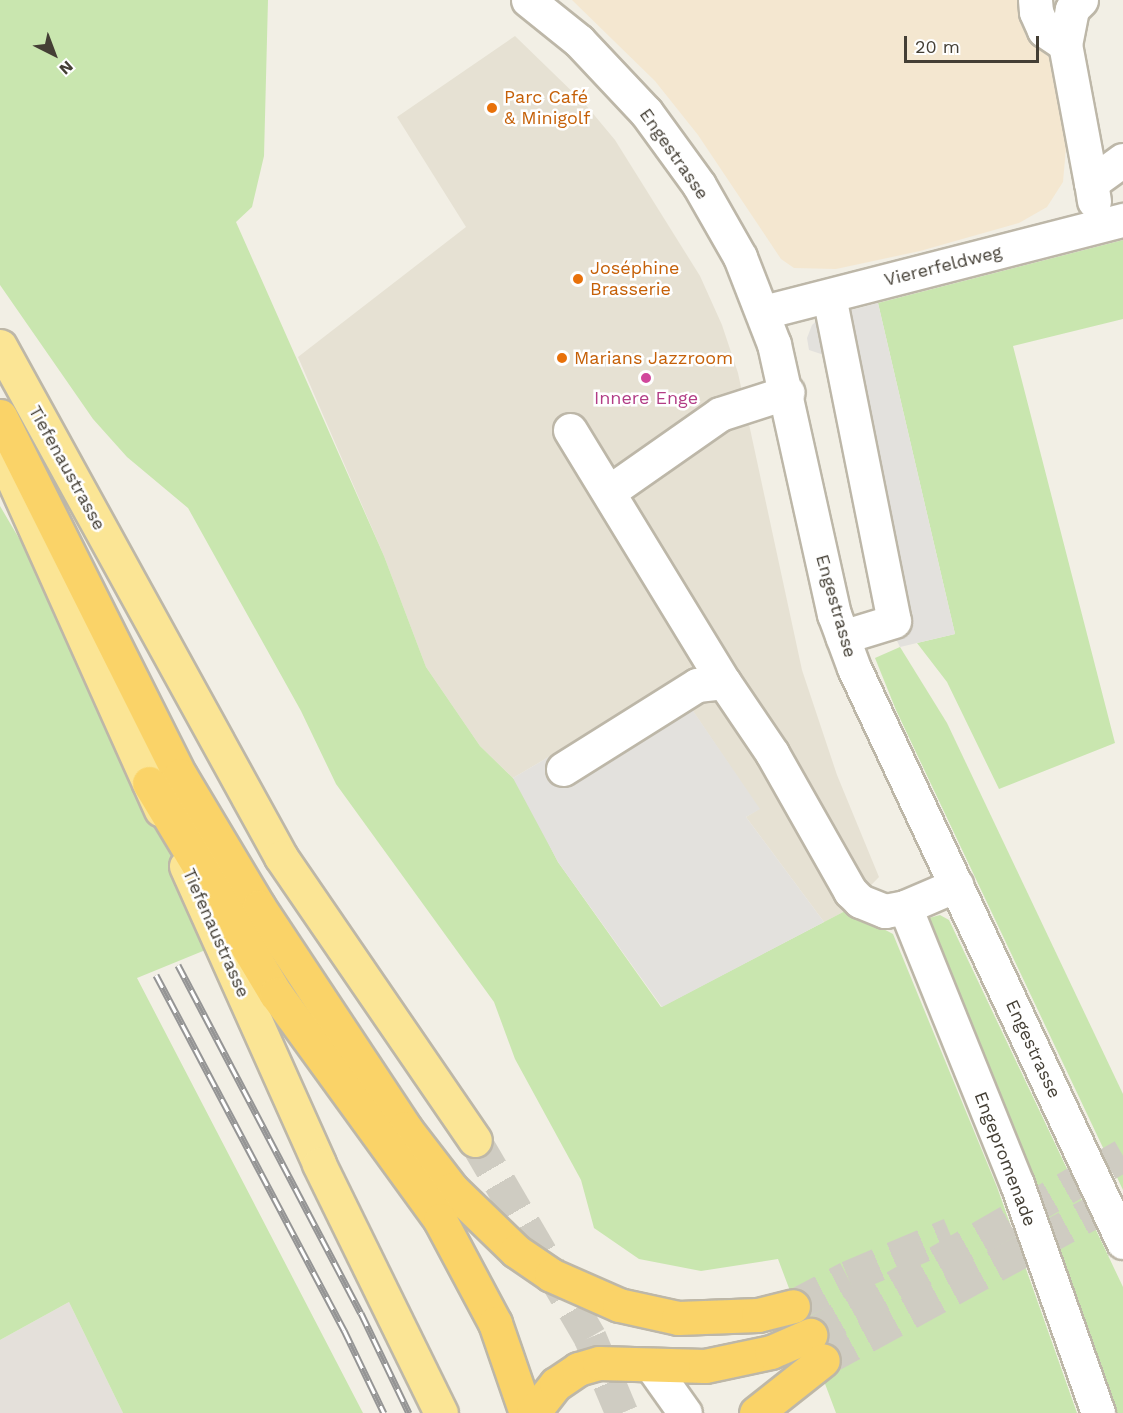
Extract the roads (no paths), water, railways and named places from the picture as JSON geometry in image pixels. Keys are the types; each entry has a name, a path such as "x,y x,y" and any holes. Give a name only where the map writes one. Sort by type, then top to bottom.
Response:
{"highway":[{"path":"0,416 180,775 259,907 405,1128 452,1189 516,1251 551,1275 620,1305 678,1318 758,1315 793,1306"},
{"path":"148,783 276,994 440,1220 495,1323 526,1413"},
{"path":"533,1413 556,1384 578,1369 599,1363 653,1368 739,1361 816,1348 756,1413"}],"main road":[{"name":"Tiefenaustrasse","path":"0,346 281,857 475,1140"},
{"name":"Tiefenaustrasse","path":"0,450 319,1164 441,1413"}],"street":[{"name":"Engestrasse","path":"528,0 579,41 615,78 672,145 740,257 764,312 788,392 824,573 842,637 865,698 956,885 1123,1242"},
{"path":"1035,0 1036,12 1044,30 1065,44"},
{"path":"1081,0 1072,9 1065,44 1091,183 1111,223"},
{"path":"1091,183 1123,160"},
{"name":"Viererfeldweg","path":"764,312 1111,223"},
{"path":"829,296 894,621 842,637"},
{"path":"610,491 720,414 788,392"},
{"path":"570,430 610,491 724,682 772,753 850,891 860,901 885,911 905,907 956,885"},
{"path":"562,769 697,686 724,682"},
{"name":"Engepromenade","path":"905,907 1017,1184 1098,1413"},
{"path":"653,1368 685,1413"}],"tunnel":[{"path":"475,1140 590,1337 622,1413"},
{"path":"810,1335 1123,1155"},
{"path":"823,1360 1123,1196"},
{"path":"793,1306 848,1277 950,1234"}],"railway":[{"path":"178,965 361,1313 409,1413"},
{"path":"156,975 344,1330 384,1413"}],"place":[{"name":"Parc Café & Minigolf","path":"492,108"},
{"name":"Joséphine Brasserie","path":"578,279"},
{"name":"Marians Jazzroom","path":"562,358"},
{"name":"Innere Enge","path":"646,378"}]}
